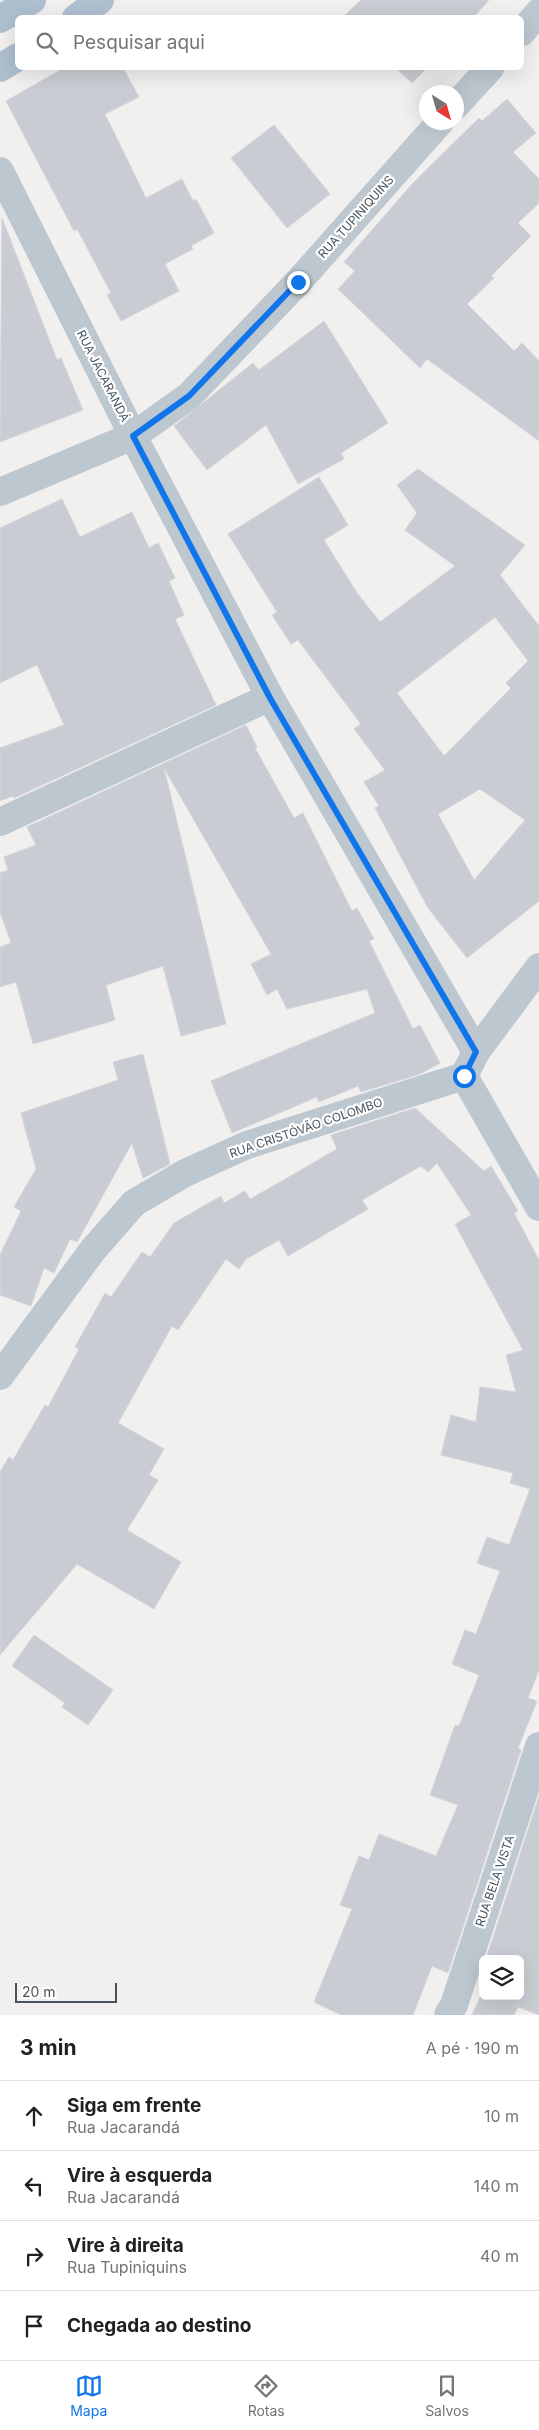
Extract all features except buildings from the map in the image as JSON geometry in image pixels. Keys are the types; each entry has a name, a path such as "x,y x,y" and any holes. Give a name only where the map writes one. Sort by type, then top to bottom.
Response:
{"main road":[{"path":"0,19 32,0"},
{"path":"80,15 100,0"},
{"path":"0,68 15,60"}],"street":[{"path":"524,30 539,12"},
{"path":"464,96 488,70"},
{"name":"RUA TUPINIQUINS","path":"0,492 133,436 189,396 298,282 433,130"},
{"name":"RUA JACARANDÁ","path":"0,170 133,436 270,698 470,1064 539,1207"},
{"path":"0,822 270,698"},
{"path":"470,1064 539,967"},
{"name":"RUA CRISTÓVÃO COLOMBO","path":"0,1376 92,1251 134,1204 184,1173 246,1145 470,1064"},
{"name":"RUA BELA VISTA","path":"448,2015 454,2005 539,1746"}],"route":[{"path":"298,282 189,396 133,436 270,698 476,1052 464,1076"}]}
